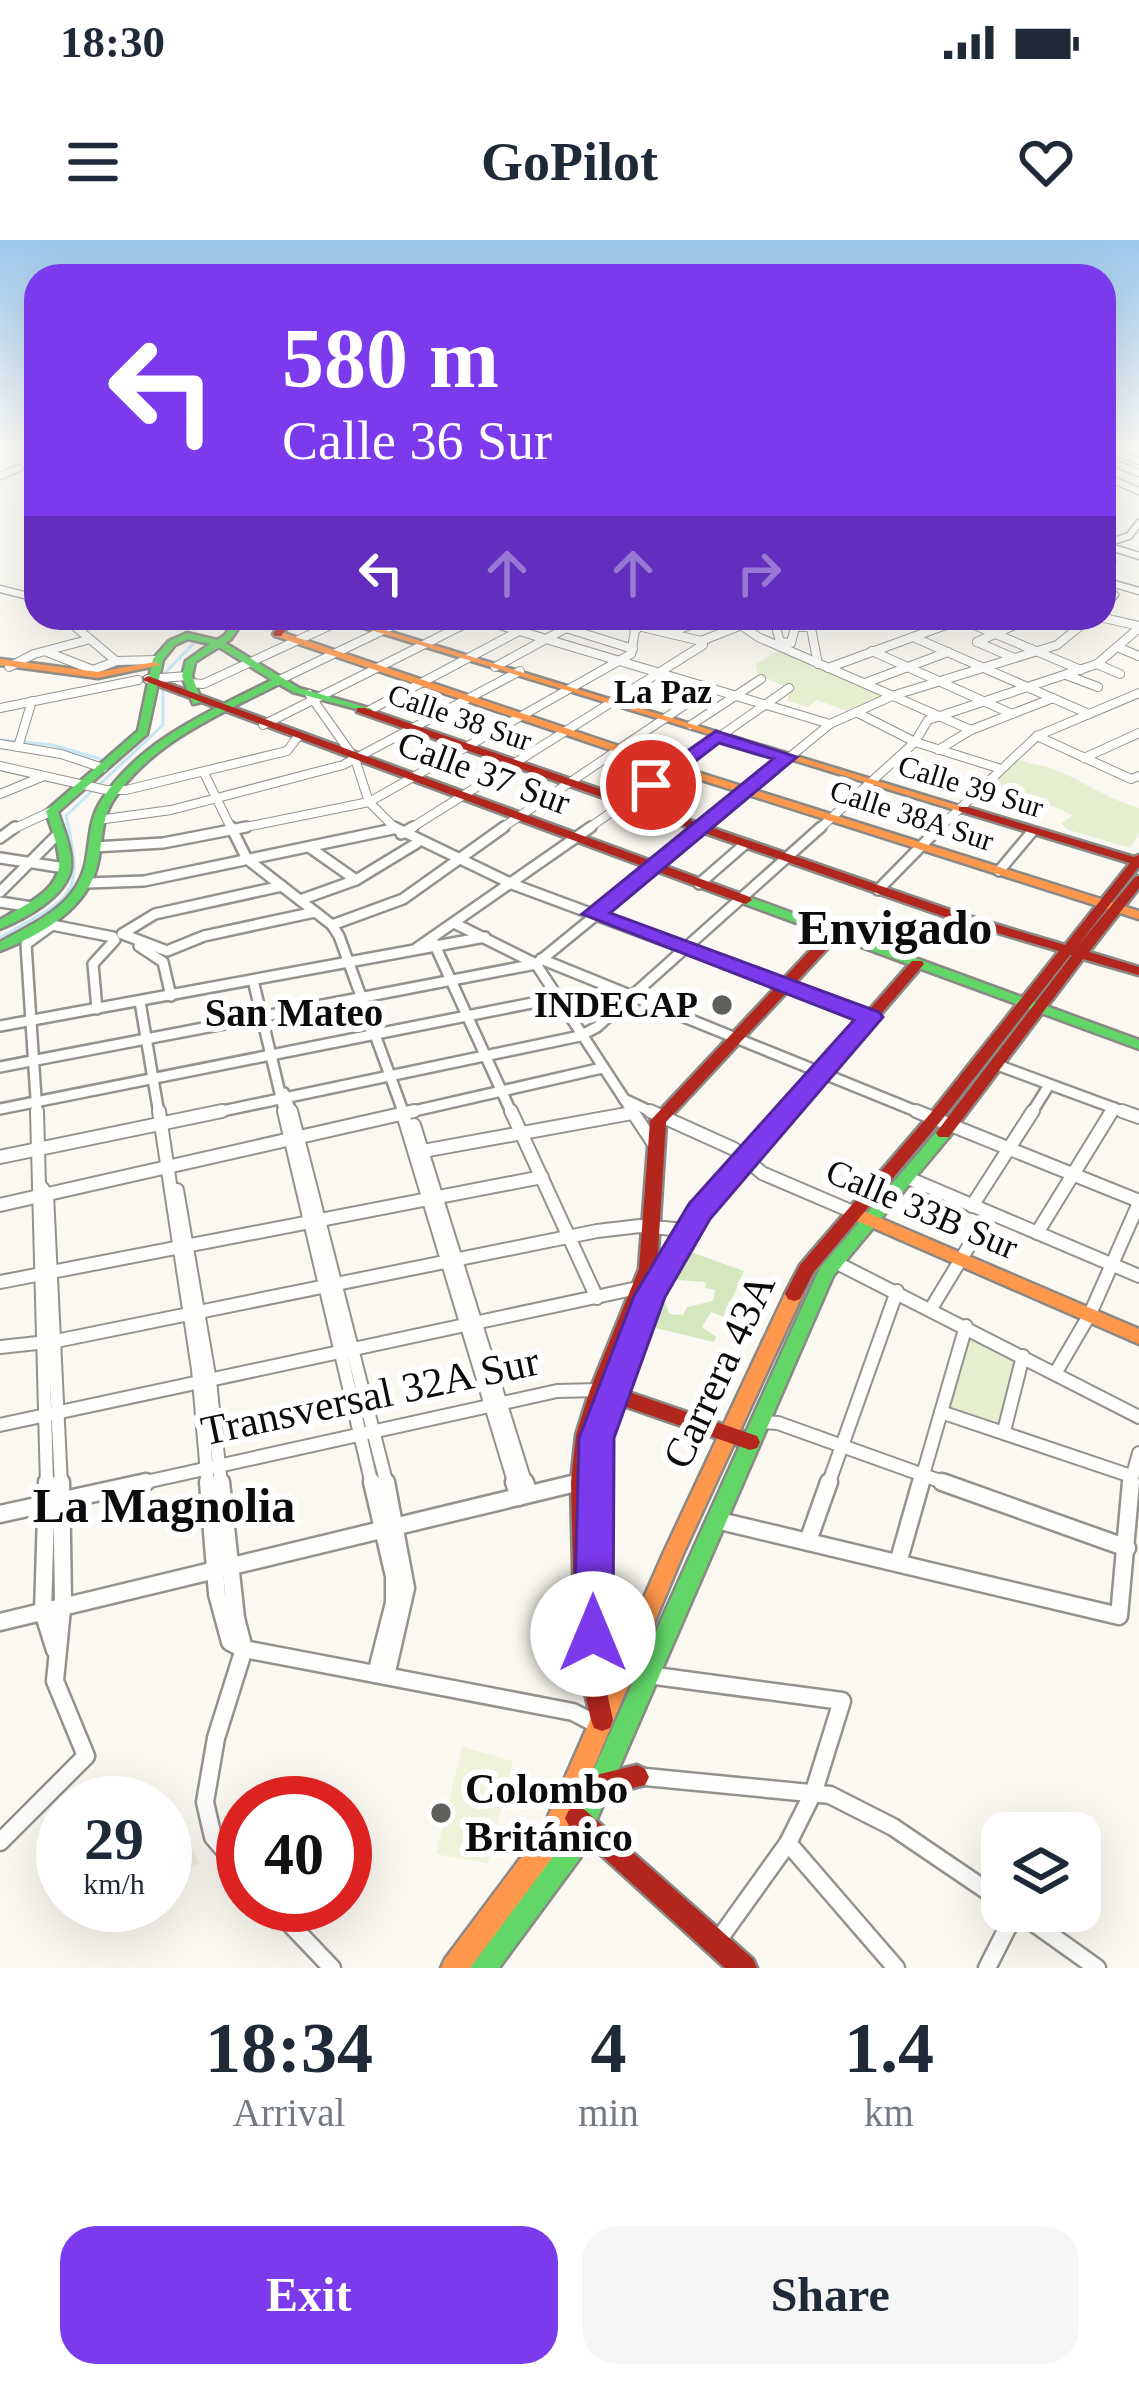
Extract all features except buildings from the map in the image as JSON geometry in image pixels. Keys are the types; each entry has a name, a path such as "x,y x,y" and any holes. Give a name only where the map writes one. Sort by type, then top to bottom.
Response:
{"main road":[{"path":"0,947 64,908 87,884 98,820 111,790 137,766 193,692 191,662 230,630"},
{"path":"289,639 290,630"},
{"name":"Calle 39 Sur","path":"380,630 960,810 1138,872"},
{"path":"0,926 53,893 65,868 52,811 88,785 146,728 149,678 178,639 219,642"},
{"name":"Calle 38A Sur","path":"289,639 1139,915"},
{"name":"Calle 38 Sur","path":"219,642 277,681 315,696 1071,954 1139,968"},
{"path":"6,664 68,677 149,678 193,692 219,709 277,681"},
{"name":"Calle 37 Sur","path":"219,709 1139,1045"},
{"name":"Calle 39 Sur","path":"664,718 718,735"},
{"name":"Carrera 43A","path":"454,1968 535,1865 564,1812 633,1645 806,1269 853,1212 1000,1066 1071,954 1138,872"},
{"path":"600,1723 586,1648 587,1480 605,1391 642,1288 653,1226 654,1144 662,1116 835,932"},
{"path":"605,1391 686,1230 917,964"},
{"name":"Carrera 43A","path":"483,1968 550,1880 584,1822 826,1273 908,1178 943,1121 1034,1008"},
{"name":"Calle 33B Sur","path":"853,1212 1139,1337"},
{"name":"Transversal 32A Sur","path":"605,1391 750,1442"},
{"path":"587,1480 593,1634 607,1650 633,1645"},
{"path":"600,1784 637,1777"},
{"path":"564,1812 584,1822 744,1968"}],"street":[{"path":"1116,545 1138,525"},
{"path":"1129,536 1139,538"},
{"path":"0,1157 283,1094 580,1036 870,783 937,715 1096,664 1139,627"},
{"path":"76,630 114,662 134,666 149,678"},
{"path":"193,692 312,630"},
{"path":"263,725 452,630"},
{"path":"515,630 830,724"},
{"path":"497,666 564,630"},
{"path":"574,630 633,649"},
{"path":"94,848 148,846 369,802 618,660 633,649 637,630"},
{"path":"658,630 702,643"},
{"path":"671,632 676,630"},
{"path":"87,884 133,883 397,831 730,630"},
{"path":"747,630 970,730"},
{"path":"776,631 780,642 791,643 793,630"},
{"path":"812,630 818,664"},
{"path":"916,630 916,636"},
{"path":"828,668 932,630"},
{"path":"986,630 1081,670"},
{"path":"1004,630 976,642 1014,658"},
{"path":"0,1067 539,965 593,914 830,724 892,696 1057,645 1075,630"},
{"path":"277,681 383,631"},
{"path":"364,711 518,631"},
{"path":"916,636 1089,714"},
{"path":"6,664 89,642"},
{"path":"1117,647 1139,656"},
{"path":"44,651 96,670 114,662"},
{"path":"872,651 1012,714"},
{"path":"865,683 948,652"},
{"path":"1096,664 1120,674"},
{"path":"98,820 217,800 355,759 518,672"},
{"path":"1066,675 1099,687"},
{"path":"0,707 149,678"},
{"path":"692,725 761,680"},
{"path":"332,925 385,909 710,688"},
{"path":"433,942 671,766 789,688"},
{"path":"875,688 880,701"},
{"path":"878,890 998,768 1037,736 1139,693"},
{"path":"315,696 355,759 369,802 397,831 417,843 512,884 870,1017"},
{"path":"938,749 970,730 1053,698"},
{"path":"19,744 32,700"},
{"path":"856,711 915,742 998,768"},
{"path":"1084,758 1139,733"},
{"path":"1037,736 1135,777"},
{"path":"0,766 42,779 111,790 204,773 291,749 298,738"},
{"path":"0,744 19,744 105,766"},
{"path":"82,763 88,785"},
{"path":"204,773 247,859 332,925 388,1075 423,1151 434,1198"},
{"path":"0,794 42,779"},
{"path":"14,799 42,779"},
{"path":"0,838 21,823 52,811"},
{"path":"999,871 1031,833"},
{"path":"0,892 57,836"},
{"path":"300,900 356,880 417,843"},
{"path":"700,884 745,844"},
{"path":"309,847 356,880"},
{"path":"0,858 65,868"},
{"path":"97,1010 93,964 119,937 154,914 282,886"},
{"path":"0,902 32,908"},
{"path":"0,1842 86,1756 86,1744 57,1698 55,1650 63,1607 26,944 52,926 167,951 203,936 315,912"},
{"path":"454,922 539,965 823,1073 1139,1202 1090,1315 1056,1372"},
{"path":"119,937 163,962 171,996"},
{"path":"0,1026 414,950 433,942 485,938"},
{"path":"433,942 597,1298"},
{"path":"539,965 580,1036 654,1144"},
{"path":"253,980 297,1140 406,1588 381,1675"},
{"path":"0,1109 557,998"},
{"path":"140,1002 204,1382 226,1634 244,1649 573,1712 600,1723 626,1720"},
{"path":"1000,1066 1139,1117"},
{"path":"0,1205 602,1068"},
{"path":"972,1206 1049,1085"},
{"name":"Calle 33B Sur","path":"621,1097 734,1149 762,1173 853,1212"},
{"path":"1037,1233 1114,1108"},
{"path":"423,1151 632,1113"},
{"path":"407,1115 525,1496"},
{"path":"0,1282 542,1177"},
{"path":"908,1178 1139,1276"},
{"path":"932,1307 989,1213"},
{"path":"0,1347 49,1342 569,1236 653,1226 686,1230"},
{"path":"835,1262 932,1307 1139,1417"},
{"path":"0,1424 642,1288"},
{"path":"808,1541 897,1291"},
{"path":"898,1563 966,1326"},
{"path":"1004,1432 1023,1356"},
{"name":"Transversal 32A Sur","path":"0,1514 557,1391 605,1391"},
{"path":"941,1412 1131,1476"},
{"path":"758,1422 778,1423 842,1444 1126,1548"},
{"path":"719,1521 1119,1616 1131,1476 1139,1453"},
{"path":"0,1622 587,1480"},
{"path":"54,1502 43,1612 55,1650"},
{"path":"216,1840 205,1802 216,1738 244,1649"},
{"path":"648,1675 842,1700 814,1792 788,1843 716,1942"},
{"path":"600,1723 616,1765 637,1777 814,1792 856,1805 981,1886"},
{"path":"788,1843 896,1968"},
{"path":"298,1932 332,1968"},
{"path":"987,1968 1006,1932"},
{"path":"1046,1932 1097,1968"}],"green space":[{"path":"780,650 884,692 886,698 847,711 817,700 808,707 788,701 788,688 757,674 756,664"},
{"path":"1014,756 1139,808 1139,833 1130,848 1069,830 1061,824 1073,815 1036,799 1028,804 981,792"},
{"path":"682,1249 744,1271 724,1317 711,1312 702,1327 716,1337 714,1342 648,1326 658,1304 666,1304 669,1314 683,1315 687,1307 713,1301 715,1290 705,1288 706,1282 665,1279"},
{"path":"970,1333 1019,1359 1001,1425 947,1407"},
{"path":"462,1747 513,1761 488,1863 436,1854"}],"waterway":[{"path":"163,675 195,642"},
{"path":"99,785 163,725 163,685"},
{"path":"0,740 53,745 104,760"},
{"path":"0,938 67,894 74,865 66,816 92,791"}],"traffic: fast":[{"path":"197,702 187,676 191,661 233,630"},
{"path":"0,925 48,896 64,875 66,862 52,811 143,732 158,659 172,643 187,636 221,644 296,690 368,711"},
{"path":"0,947 56,915 79,894 92,864 102,809 140,762 183,731 277,681"},
{"path":"746,900 1139,1045"},
{"path":"483,1968 571,1849 826,1273 944,1133"}],"traffic: slow":[{"path":"375,630 963,809"},
{"path":"278,634 674,768 1139,915"},
{"path":"0,662 98,675 155,665"},
{"path":"861,1216 1139,1337"},
{"path":"454,1968 552,1837 673,1554 794,1294"}],"traffic: jam":[{"path":"278,634 281,630"},
{"path":"148,679 746,900"},
{"path":"361,710 961,918 1139,971"},
{"path":"963,809 1139,862"},
{"path":"794,1294 806,1269 935,1118 1139,859"},
{"path":"944,1133 1139,880"},
{"path":"602,1720 586,1648 581,1482 586,1435 599,1390 648,1269 658,1121 835,932"},
{"path":"593,1543 596,1437 650,1296 686,1230 917,964"},
{"path":"601,1390 750,1442"},
{"path":"593,1627 596,1641 607,1650 633,1645"},
{"path":"600,1784 637,1777"},
{"path":"577,1818 744,1968"}],"place":[{"name":"INDECAP","path":"722,1005"},
{"name":"Colombo Británico","path":"441,1813"}],"district":[{"name":"La Paz","path":"663,692"},
{"name":"Envigado","path":"895,927"},
{"name":"San Mateo","path":"294,1012"},
{"name":"La Magnolia","path":"164,1505"}],"route":[{"path":"593,1634 596,1438 650,1296 700,1212 870,1017 593,914 787,757 716,736 651,785"}]}
